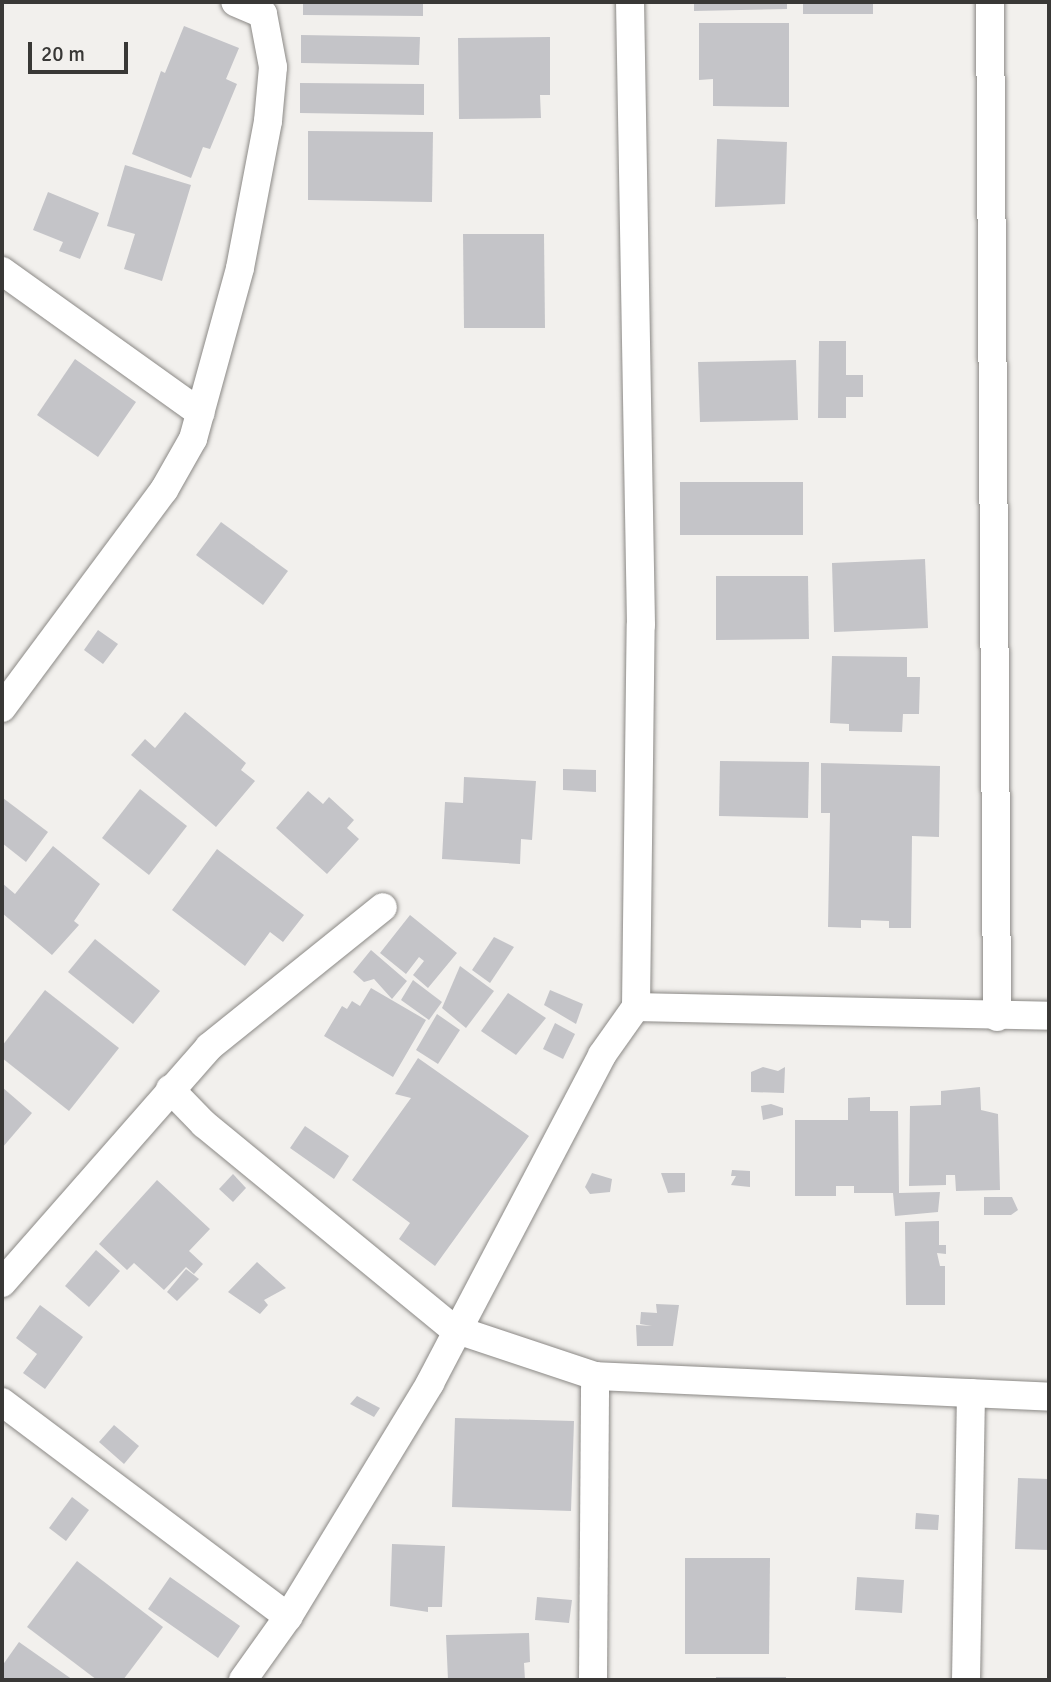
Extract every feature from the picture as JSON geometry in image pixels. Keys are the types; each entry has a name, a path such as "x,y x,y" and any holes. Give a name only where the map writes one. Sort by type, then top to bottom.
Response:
{"street":[{"path":"2,708 164,490 193,439 240,268 268,121 273,67 263,8 235,2"},
{"path":"243,1680 288,1617 430,1383 454,1329 602,1055 636,1007 641,625 630,2"},
{"path":"990,2 996,379 997,1017"},
{"path":"2,271 201,413"},
{"path":"2,1283 209,1047 383,907"},
{"path":"636,1007 997,1017 1049,1016"},
{"path":"170,1089 204,1124 454,1329 595,1376 1049,1397"},
{"path":"593,1680 595,1376"},
{"path":"966,1680 971,1392"},
{"path":"2,1402 288,1617"}],"building":[{"path":"303,2 423,2 423,16 303,15"},
{"path":"694,2 787,2 787,9 694,11"},
{"path":"803,2 873,2 873,14 803,14"},
{"path":"699,23 789,23 789,107 713,106 713,79 699,80"},
{"path":"184,26 239,48 226,79 237,84 210,149 203,147 191,178 132,154 161,71 165,73"},
{"path":"301,35 420,37 419,65 301,63"},
{"path":"550,37 550,95 540,95 541,118 459,119 458,38"},
{"path":"300,83 424,84 424,115 300,113"},
{"path":"308,131 433,132 432,202 308,200"},
{"path":"717,139 787,142 785,204 715,207"},
{"path":"125,165 191,185 162,281 124,269 135,234 107,226"},
{"path":"48,192 99,213 80,259 59,251 63,242 33,230"},
{"path":"463,234 544,234 545,328 464,328"},
{"path":"819,341 846,341 846,375 863,375 863,397 846,397 846,418 818,418"},
{"path":"75,359 136,402 98,457 37,415"},
{"path":"796,360 798,420 700,422 698,362"},
{"path":"680,482 803,482 803,535 680,535"},
{"path":"221,522 288,571 263,605 196,555"},
{"path":"925,559 928,628 834,632 832,563"},
{"path":"716,576 808,576 809,639 716,640"},
{"path":"98,630 118,644 103,664 84,650"},
{"path":"832,656 907,657 907,677 920,677 919,714 903,714 902,732 849,731 849,724 830,723"},
{"path":"185,712 246,763 241,770 255,781 216,827 131,755 145,739 155,748"},
{"path":"720,761 809,762 808,818 719,816"},
{"path":"821,763 940,766 939,837 912,836 911,928 889,928 889,921 861,920 861,928 828,927 830,813 821,813"},
{"path":"563,769 596,770 596,792 563,790"},
{"path":"464,777 536,781 532,840 521,839 520,864 442,859 445,802 463,803"},
{"path":"140,789 187,826 149,875 102,838"},
{"path":"308,791 323,804 329,797 354,820 347,828 359,839 327,874 276,828"},
{"path":"3,798 48,832 26,862 2,843"},
{"path":"53,846 100,884 74,921 79,925 52,955 2,913 2,883 15,894"},
{"path":"217,849 304,915 283,942 270,932 245,966 172,910"},
{"path":"410,915 457,953 428,988 413,975 424,961 419,957 406,974 380,953"},
{"path":"494,937 514,947 490,983 472,970"},
{"path":"95,939 160,991 133,1024 68,972"},
{"path":"371,950 407,981 392,999 374,979 364,982 353,972"},
{"path":"460,966 494,991 466,1028 442,1008"},
{"path":"413,980 442,1002 429,1020 401,1000"},
{"path":"371,988 426,1020 393,1077 324,1036 342,1006 347,1009 352,1001 360,1006"},
{"path":"45,990 119,1048 69,1111 2,1058 2,1046"},
{"path":"550,990 583,1004 576,1024 544,1005"},
{"path":"508,993 546,1018 516,1055 481,1031"},
{"path":"437,1014 460,1030 438,1064 416,1050"},
{"path":"555,1023 575,1034 563,1059 543,1049"},
{"path":"418,1058 529,1136 435,1266 399,1239 410,1223 352,1180 411,1098 395,1094"},
{"path":"763,1067 778,1071 785,1067 784,1093 751,1092 751,1072"},
{"path":"2,1087 32,1113 2,1148"},
{"path":"980,1087 981,1110 998,1114 1000,1190 956,1191 955,1175 946,1175 946,1185 909,1186 910,1106 941,1105 941,1091"},
{"path":"870,1097 870,1111 898,1111 899,1193 940,1192 938,1212 895,1216 893,1193 854,1193 854,1186 836,1186 836,1196 795,1196 795,1120 848,1120 848,1098"},
{"path":"771,1104 783,1108 783,1115 763,1120 761,1106"},
{"path":"305,1126 349,1156 334,1179 290,1148"},
{"path":"732,1170 750,1171 750,1187 731,1185 736,1176 731,1176"},
{"path":"592,1173 612,1179 610,1192 590,1194 585,1187"},
{"path":"661,1173 685,1173 685,1192 668,1193"},
{"path":"233,1174 246,1188 233,1202 219,1189"},
{"path":"157,1180 210,1229 189,1251 203,1264 194,1274 186,1267 164,1290 134,1263 127,1270 99,1244"},
{"path":"984,1197 1012,1197 1018,1210 1011,1215 984,1215"},
{"path":"939,1221 939,1245 946,1245 946,1254 937,1253 940,1266 945,1266 945,1305 906,1305 905,1222"},
{"path":"96,1250 120,1271 89,1307 65,1286"},
{"path":"257,1262 286,1288 264,1300 268,1305 260,1314 228,1292"},
{"path":"186,1269 199,1279 177,1301 167,1292"},
{"path":"656,1304 679,1305 673,1346 637,1346 636,1325 652,1326 640,1324 641,1312 657,1313"},
{"path":"40,1305 83,1337 45,1389 23,1373 37,1354 16,1338"},
{"path":"357,1396 380,1408 374,1417 350,1404"},
{"path":"455,1418 574,1421 571,1511 452,1507"},
{"path":"114,1425 139,1446 124,1464 99,1442"},
{"path":"1018,1478 1049,1479 1049,1550 1015,1549"},
{"path":"72,1497 89,1510 66,1541 49,1528"},
{"path":"916,1513 939,1515 938,1530 915,1529"},
{"path":"392,1544 445,1546 442,1607 428,1607 428,1612 390,1606"},
{"path":"685,1558 770,1558 769,1654 685,1654"},
{"path":"77,1561 163,1627 123,1680 97,1680 27,1627"},
{"path":"170,1577 240,1626 218,1658 148,1609"},
{"path":"857,1577 904,1580 902,1613 855,1610"},
{"path":"537,1597 572,1600 569,1623 535,1620"},
{"path":"529,1633 530,1662 524,1663 525,1680 448,1680 446,1635"},
{"path":"19,1642 73,1680 2,1680 2,1666"},
{"path":"716,1677 786,1677 786,1680 716,1680"}]}
